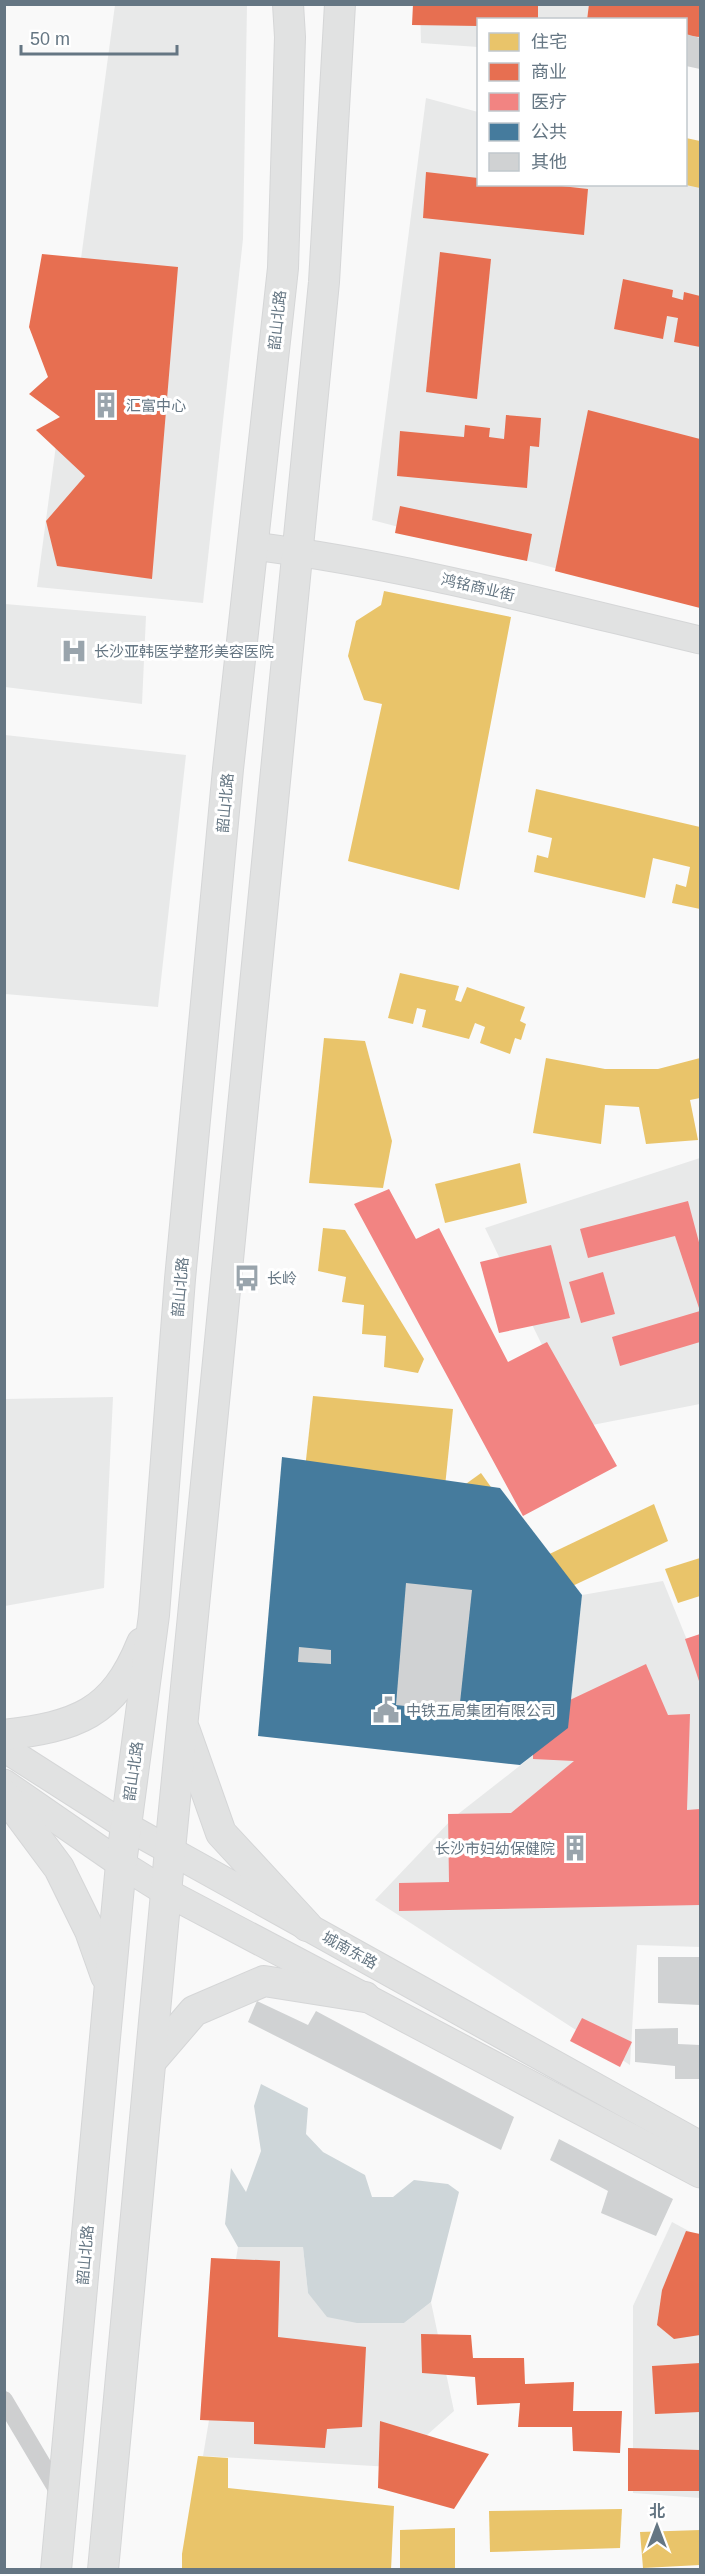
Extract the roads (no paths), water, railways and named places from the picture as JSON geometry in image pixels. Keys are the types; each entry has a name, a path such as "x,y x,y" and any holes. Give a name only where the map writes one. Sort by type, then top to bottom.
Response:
{"main road":[{"name":"韶山北路","path":"56,2570 121,1864 154,1615 180,1280 227,781 283,268 290,36 288,4"},
{"path":"103,2570 182,1723 324,282 340,4"},
{"name":"鸿铭商业街","path":"253,546 297,551 424,574 700,640"},
{"path":"4,1735 71,1723 91,1713 108,1700 134,1665 154,1615"},
{"path":"182,1723 221,1833 307,1926"},
{"name":"城南东路","path":"4,1748 126,1827 700,2145"},
{"path":"4,1783 121,1864 166,1892 700,2174"},
{"path":"4,1794 67,1883 105,1969 109,1991"},
{"path":"151,2061 194,2011 264,1981 365,1997"}],"street":[{"path":"4,2400 63,2499"}],"place":[{"name":"汇富中心","path":"106,405"},
{"name":"长沙亚韩医学整形美容医院","path":"74,651"},
{"name":"长岭","path":"247,1278"},
{"name":"中铁五局集团有限公司","path":"386,1710"},
{"name":"长沙市妇幼保健院","path":"575,1848"}]}
